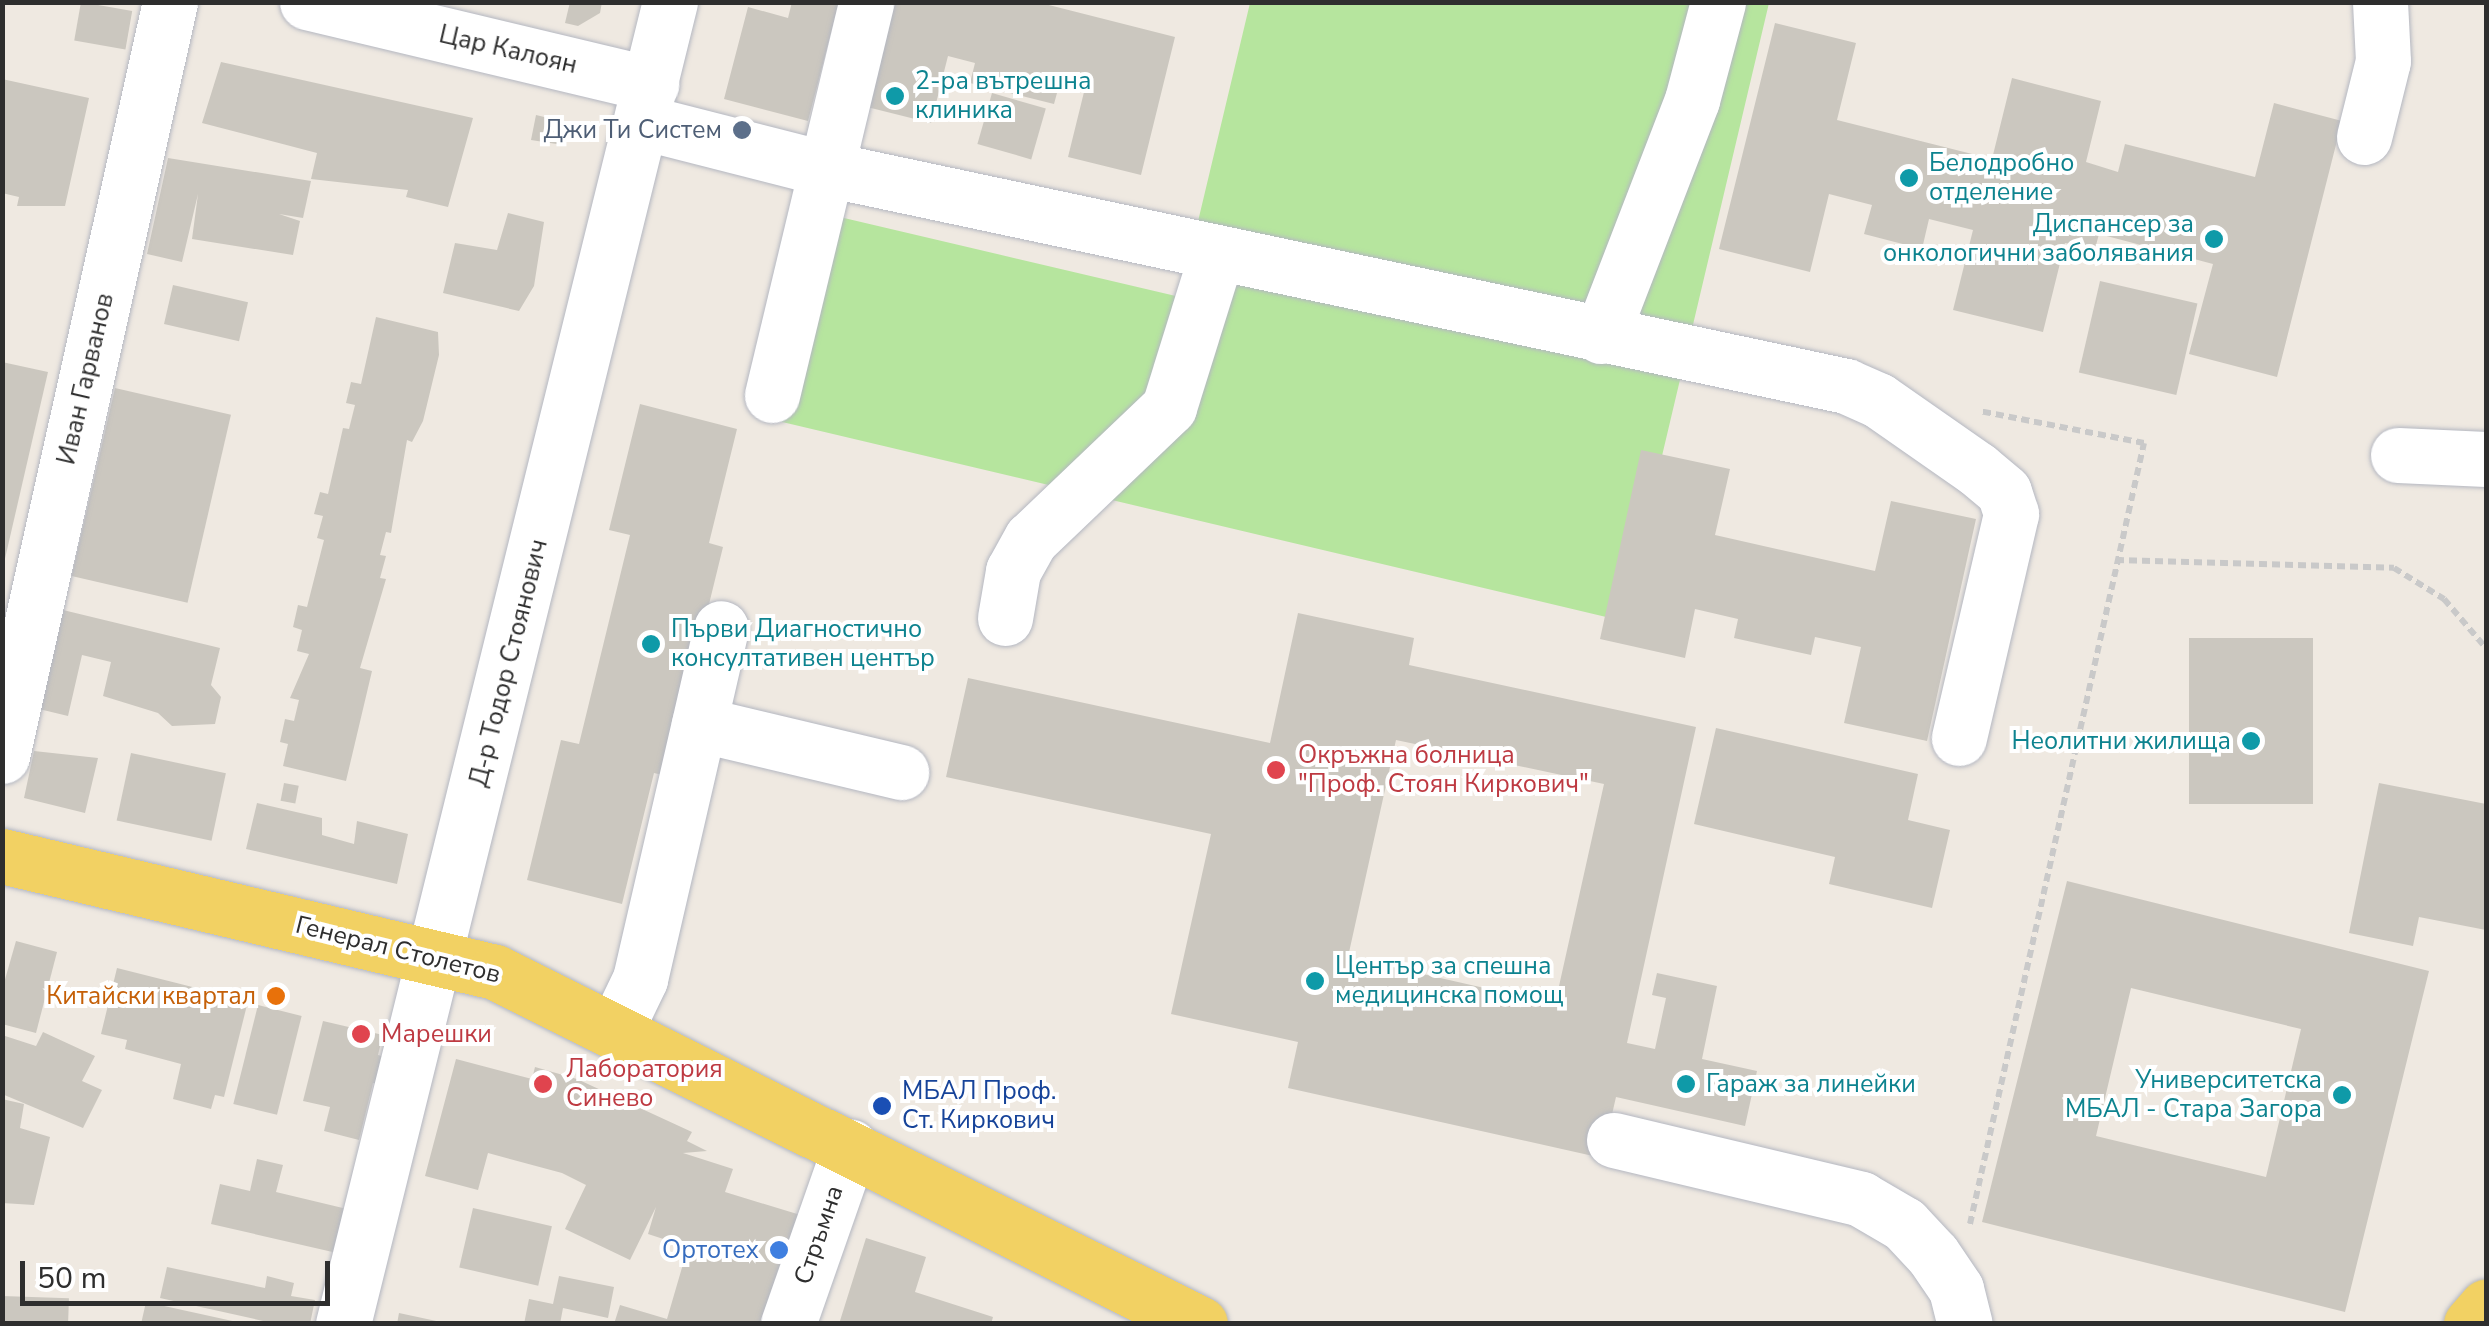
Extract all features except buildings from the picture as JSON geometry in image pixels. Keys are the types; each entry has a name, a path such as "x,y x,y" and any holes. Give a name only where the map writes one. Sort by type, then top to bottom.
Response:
{"main road":[{"name":"Генерал Столетов","path":"2,856 495,972 1192,1322"},
{"path":"2472,1324 2486,1307"}],"street":[{"name":"Иван Гарванов","path":"2,756 170,2"},
{"name":"Цар Калоян","path":"307,2 647,103 827,169 1846,386 1878,400 2004,492 2011,514 1960,738"},
{"name":"Д-р Тодор Стоянович","path":"343,1324 670,2"},
{"path":"772,396 866,2"},
{"path":"1601,336 1686,116 1718,2"},
{"path":"2364,138 2383,61 2380,2"},
{"path":"1005,618 1013,571 1031,539 1170,406 1216,253"},
{"path":"2398,455 2486,459"},
{"path":"615,1031 640,979 722,628"},
{"path":"699,724 900,772"},
{"path":"1614,1140 1860,1199 1904,1224 1960,1306"},
{"name":"Стръмна","path":"788,1324 850,1147"}],"path":[{"path":"1960,1306 2144,443 1970,409"},
{"path":"2116,560 2394,568 2444,599 2486,648"}],"green space":[{"path":"1250,3 1769,3 1623,621 778,421 827,214 1180,297"}],"place":[{"name":"2-ра вътрешна клиника","path":"895,96"},
{"name":"Джи Ти Систем","path":"742,130"},
{"name":"Белодробно отделение","path":"1909,178"},
{"name":"Диспансер за онкологични заболявания","path":"2214,239"},
{"name":"Първи Диагностично консултативен център","path":"651,644"},
{"name":"Неолитни жилища","path":"2251,741"},
{"name":"Окръжна болница \"Проф. Стоян Киркович\"","path":"1276,770"},
{"name":"Център за спешна медицинска помощ","path":"1315,981"},
{"name":"Китайски квартал","path":"276,996"},
{"name":"Марешки","path":"361,1034"},
{"name":"Лаборатория Синево","path":"543,1084"},
{"name":"Гараж за линейки","path":"1686,1084"},
{"name":"Университетска МБАЛ - Стара Загора","path":"2342,1095"},
{"name":"МБАЛ Проф. Ст. Киркович","path":"882,1106"},
{"name":"Ортотех","path":"779,1250"}]}
